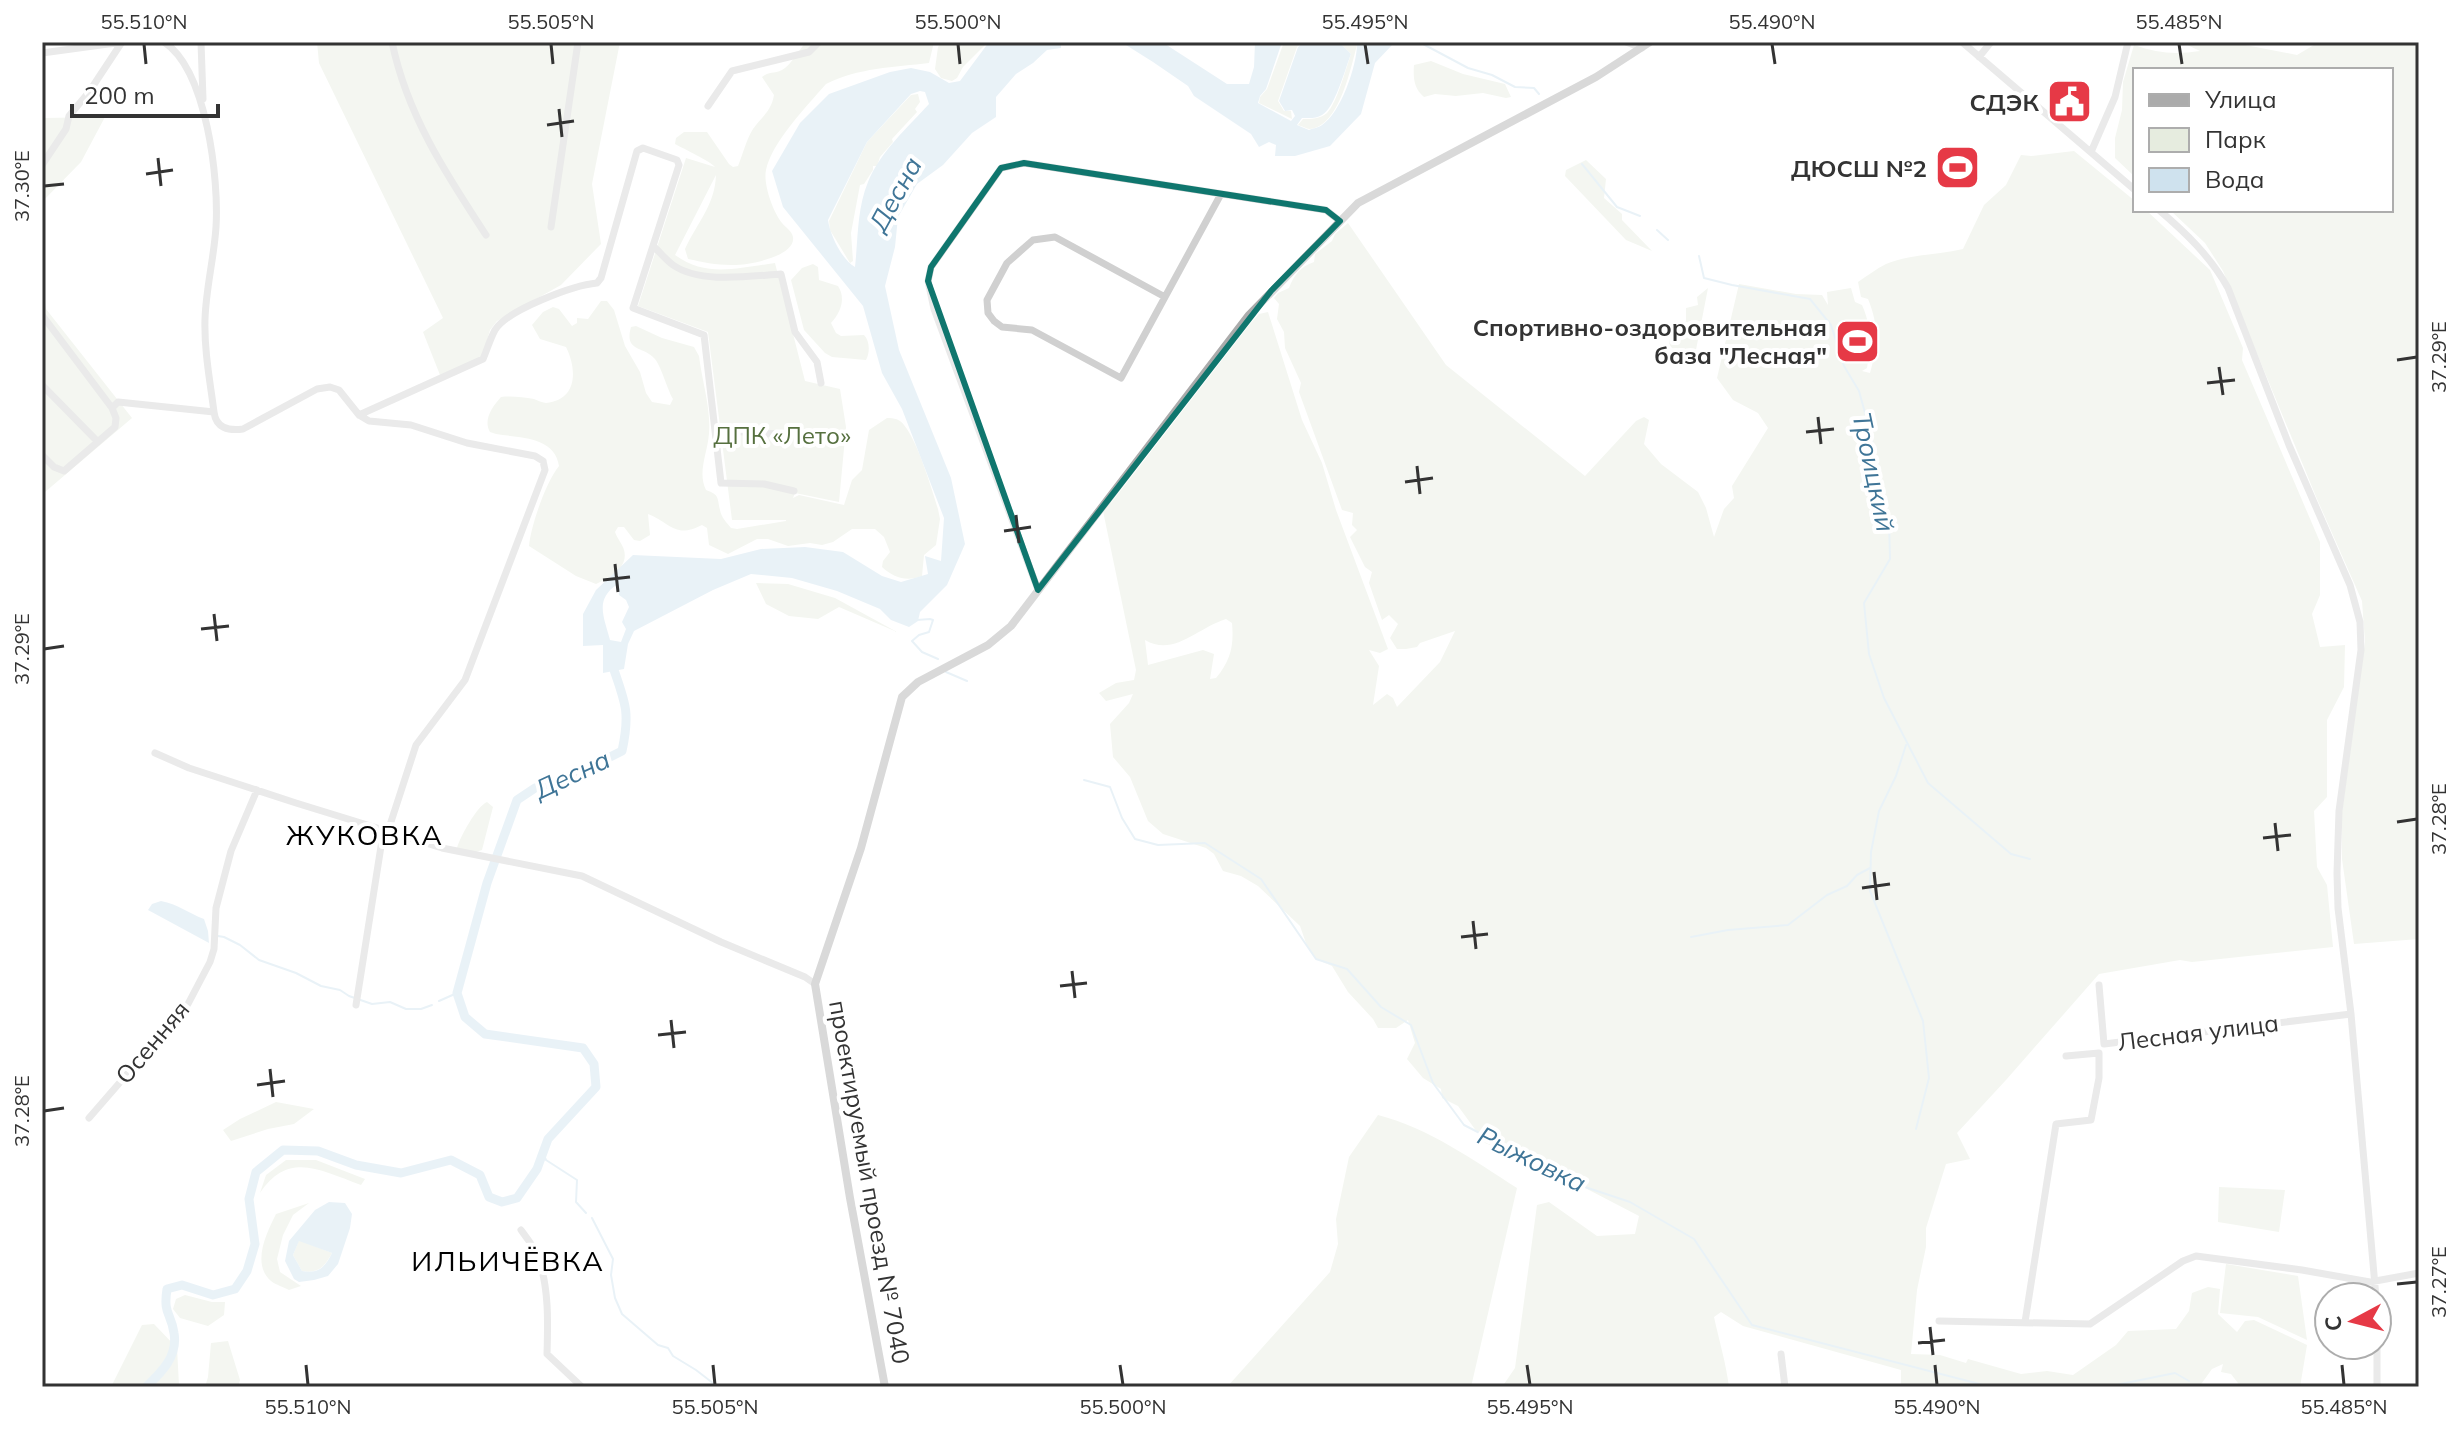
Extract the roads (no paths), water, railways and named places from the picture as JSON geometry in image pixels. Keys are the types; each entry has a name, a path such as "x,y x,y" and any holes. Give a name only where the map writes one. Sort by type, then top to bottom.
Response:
{"main road":[{"path":"815,984 861,848 902,697 922,680 988,645 1011,626 1249,315 1358,203 1596,77 1650,42"},
{"name":"проектируемый проезд № 7040","path":"815,984 885,1387"}],"street":[{"path":"42,53 123,42"},
{"path":"42,165 66,129 69,116 123,42"},
{"path":"164,42 175,51 203,105"},
{"path":"201,42 203,105 216,210 205,320 216,421 230,431 243,429 326,387 339,390 359,415 374,423 423,427 467,443 535,456 543,461 545,470 465,680 416,745 388,831 382,840 356,1005"},
{"path":"392,42 409,103 428,144 486,235"},
{"path":"551,227 578,42"},
{"path":"708,106 732,71 809,52 819,42"},
{"path":"1626,42 1642,48"},
{"path":"1962,42 2133,188"},
{"path":"1979,57 1991,42"},
{"path":"2091,152 2115,97 2128,42"},
{"path":"359,415 483,359 496,327 549,296 597,283 637,151 643,148 677,160 679,165 633,308 704,335 721,483 764,484 794,491"},
{"path":"1038,590 934,309 928,281 931,267 1001,168 1024,163 1326,210 1340,221"},
{"path":"1165,297 1055,237 1033,240 1007,263 987,300 988,313 1002,327 1032,330 1121,378 1221,194"},
{"path":"2161,212 2200,248 2228,288 2358,610 2361,650 2337,837 2338,908 2376,1281"},
{"path":"654,247 673,265 712,277 781,274 795,332 817,362 821,383"},
{"path":"42,315 112,408 116,418 115,427 64,471 54,467 42,455"},
{"path":"42,385 97,441"},
{"path":"112,408 118,402 214,412"},
{"path":"715,429 810,435"},
{"path":"543,461 551,455"},
{"path":"155,753 175,763 257,790 474,856 582,876 815,984"},
{"name":"Осенняя","path":"89,1118 188,1004 210,962 214,949 216,908 231,851 257,790"},
{"name":"Лесная улица","path":"2099,985 2104,1044 2351,1014"},
{"path":"2025,1322 2056,1124 2091,1120 2099,1078 2099,1053 2066,1056"},
{"path":"521,1230 537,1255 547,1308 547,1354 582,1387"},
{"path":"1939,1321 2090,1324 2183,1261 2196,1256 2362,1281"},
{"path":"2381,1281 2419,1273"},
{"path":"1781,1354 1785,1387"},
{"path":"2377,1361 2377,1387"}],"water":[{"path":"989,42 1061,42 1061,48 1047,50 1016,74 996,97 996,117 972,133 943,165 917,184 898,217 895,247 885,286 899,350 951,478 965,544 947,585 920,612 918,621 909,627 891,620 880,609 837,591 792,578 751,574 634,631 628,644 624,669 603,673 603,645 583,646 583,614 596,590 633,555 721,559 761,549 805,547 843,552 882,576 901,582 928,574 925,556 941,561 944,518 902,409 882,373 863,306 783,207 772,171 800,123 829,94 890,72 911,68 930,72 949,83 960,81","holes":["925,92 929,104 887,150 864,192 855,267 837,246 828,220 867,142 911,94","618,584 619,595 629,607 622,622 626,629 621,642 610,640 603,609 606,596"]},
{"path":"1086,42 1162,42 1227,84 1249,84 1254,67 1255,42 1282,42 1258,103 1291,121 1295,116 1292,110 1285,111 1279,101 1298,47 1304,42 1339,42 1351,54 1327,111 1317,117 1302,118 1297,125 1309,130 1329,119 1342,99 1357,42 1395,42 1375,63 1361,114 1330,146 1295,156 1275,156 1276,145 1269,142 1259,147 1251,134 1194,96 1188,86 1126,45"},
{"path":"161,901 204,919 209,943 148,910 152,904"},
{"path":"329,1202 345,1203 352,1214 350,1228 338,1264 328,1276 299,1282 294,1279 285,1261 289,1241 315,1210","holes":["299,1241 332,1253 324,1266 313,1271 302,1271 293,1255"]}],"waterway":[{"name":"Троицкий","path":"1410,42 1423,44 1468,68 1492,75 1515,87 1534,88 1539,94"},
{"name":"Троицкий","path":"1582,164 1617,207 1640,216"},
{"name":"Троицкий","path":"1657,230 1668,240"},
{"name":"Троицкий","path":"1699,256 1704,278 1810,299 1831,325 1844,366 1859,391 1889,521 1890,559 1864,603 1869,654 1884,698 1928,783 2011,854 2030,859"},
{"name":"Рыжовка","path":"917,620 933,620 929,632 912,641 922,652 938,659"},
{"name":"Десна","path":"146,1387 163,1369 174,1349 173,1326 166,1304 167,1289 182,1285 213,1295 235,1289 247,1271 255,1244 249,1199 256,1172 283,1150 318,1151 356,1165 401,1173 451,1160 480,1175 489,1197 502,1202 517,1198 537,1169 548,1139 596,1087 594,1064 583,1048 485,1034 465,1017 457,993 487,883 517,800 535,788 568,778 622,751 626,718 614,670 618,660"},
{"name":"Рыжовка","path":"946,672 967,681"},
{"path":"1906,745 1896,776 1879,811 1871,852 1870,891 1923,1021 1929,1078 1916,1129"},
{"name":"Рыжовка","path":"1084,780 1110,787 1122,818 1135,839 1158,845 1205,843 1261,879 1316,959 1347,969 1381,1007 1411,1025 1433,1083 1464,1125 1585,1187 1630,1202 1694,1239 1752,1325 1991,1387"},
{"path":"1691,937 1728,930 1788,925 1870,868"},
{"path":"218,936 240,945 259,960 372,1004 390,1002 406,1009 432,1005"},
{"path":"439,1001 457,993"},
{"path":"543,1153 546,1160 577,1180 576,1202 586,1213"},
{"path":"592,1218 613,1259 611,1275 622,1314 658,1345 668,1348 673,1356 718,1387"},
{"name":"Рыжовка","path":"2106,1387 2175,1373 2189,1381"}],"place":[{"name":"СДЭК","path":"2070,102"},
{"name":"ДЮСШ №2","path":"1958,168"},
{"name":"Спортивно-оздоровительная база \"Лесная\"","path":"1858,341"}],"district":[{"name":"ЖУКОВКА","path":"365,834"},
{"name":"ИЛЬИЧЁВКА","path":"508,1260"}],"park label":[{"name":"ДПК «Лето»","path":"782,435"}]}
